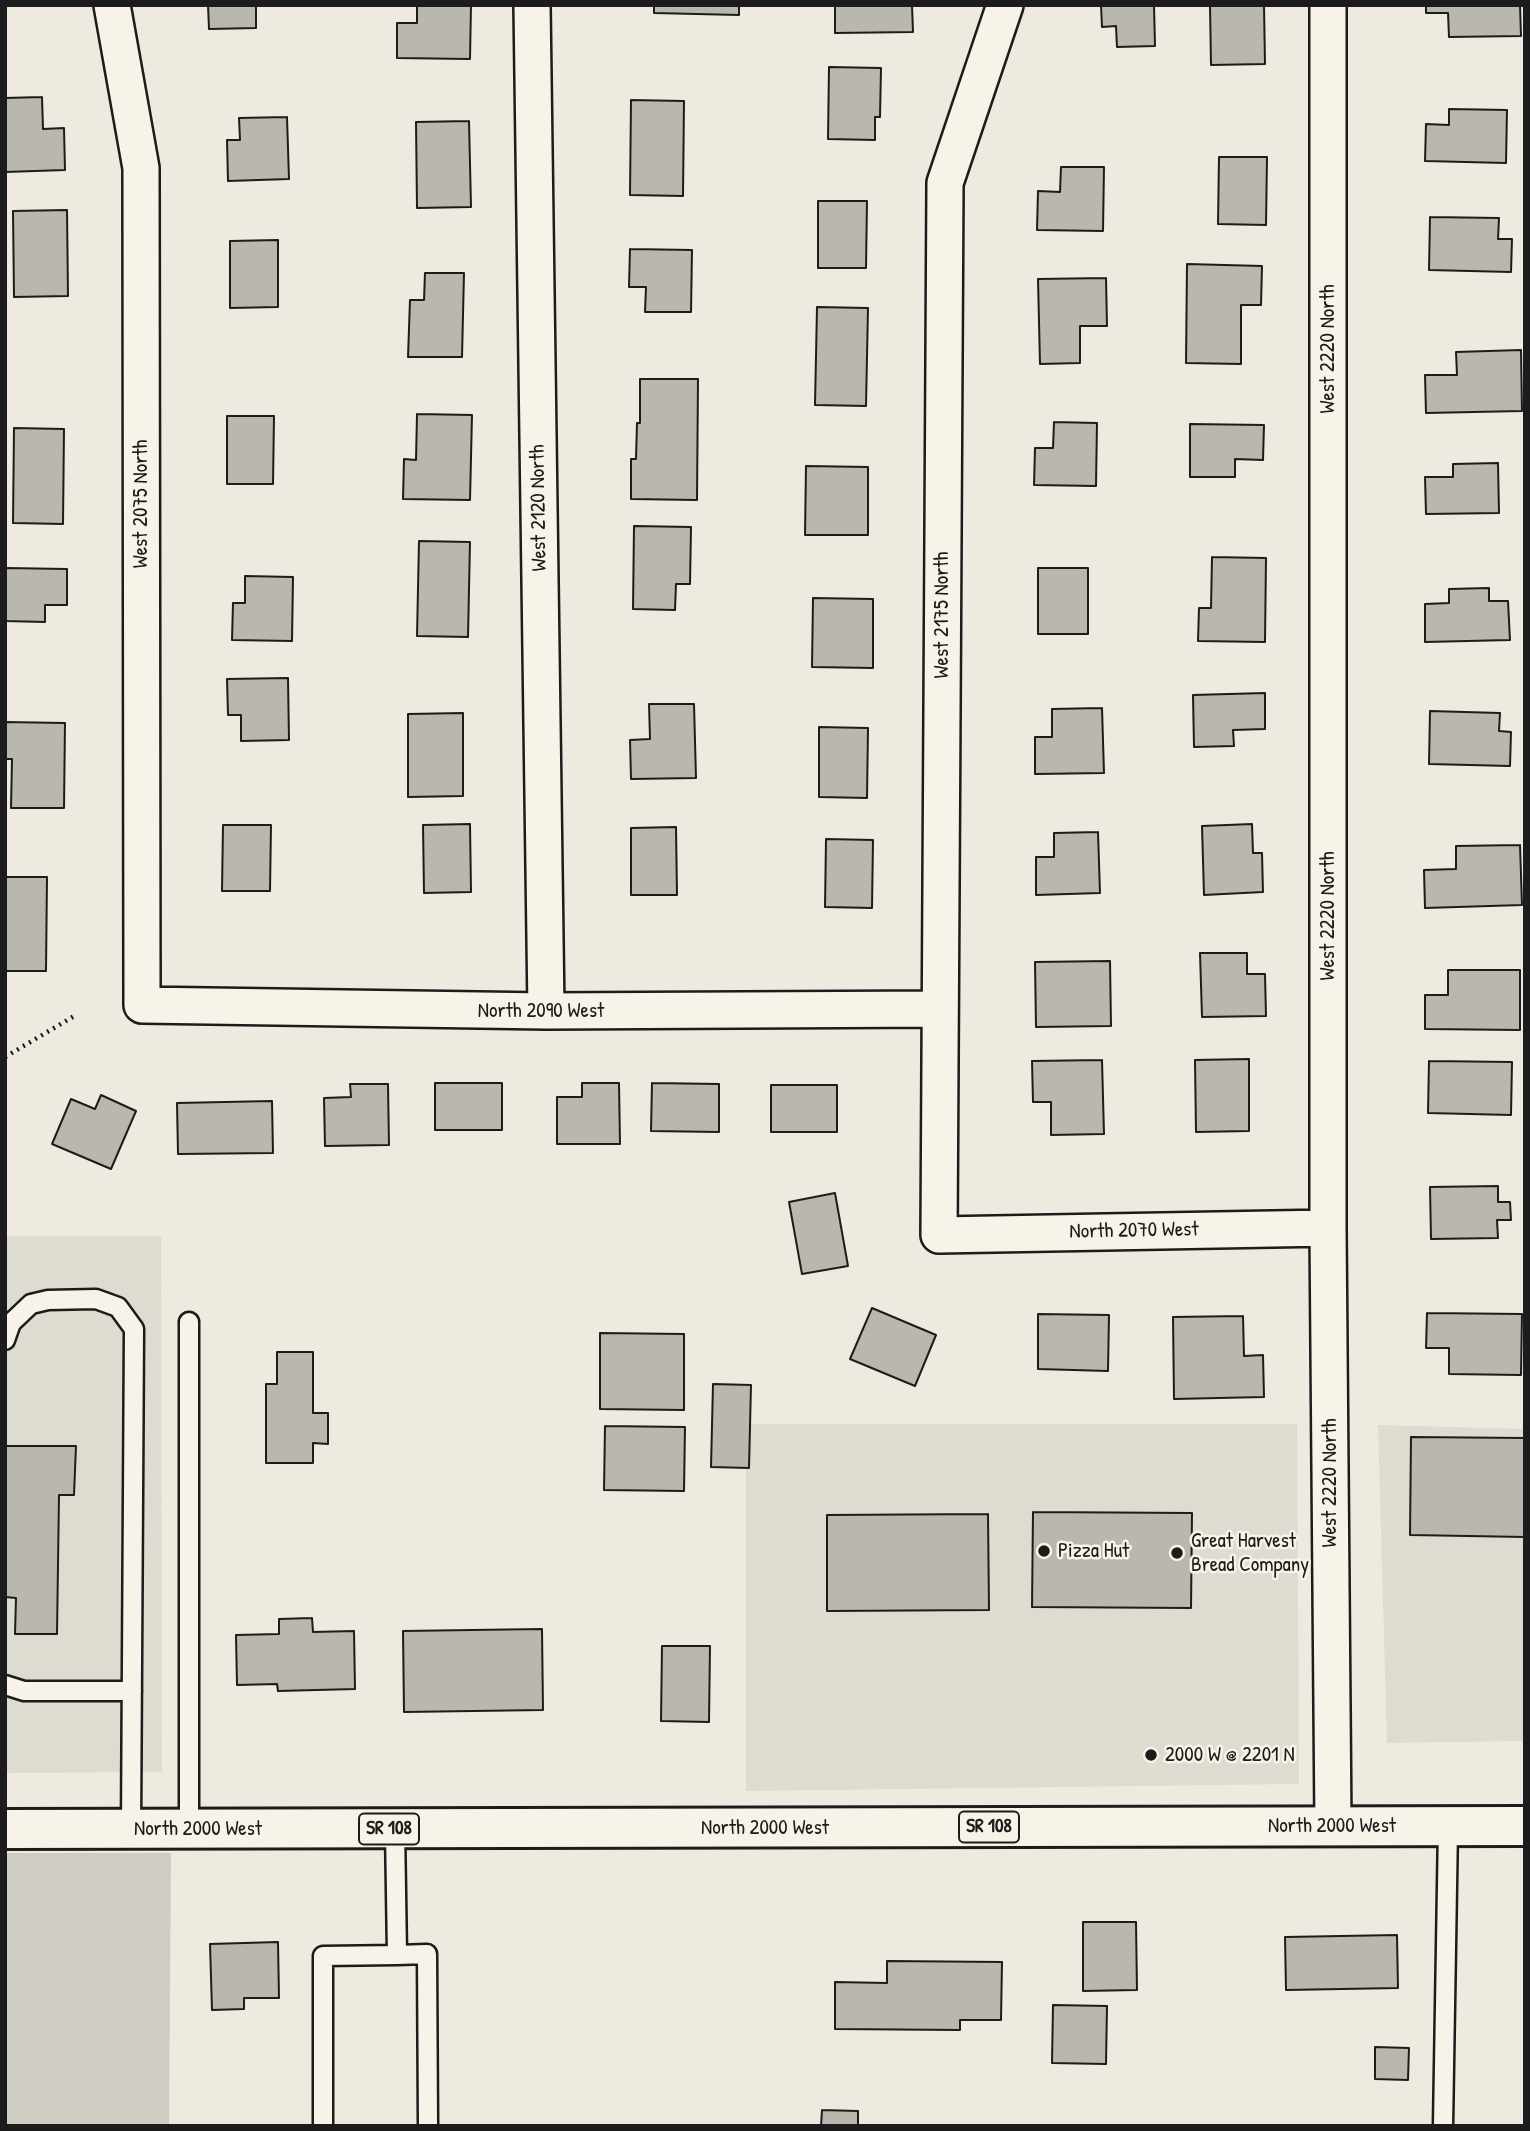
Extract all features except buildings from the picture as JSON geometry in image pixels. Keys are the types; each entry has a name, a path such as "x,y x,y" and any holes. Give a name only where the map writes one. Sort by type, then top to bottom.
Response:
{"main road":[{"name":"North 2000 West","path":"5,1829 1525,1826"}],"street":[{"name":"West 2075 North","path":"112,5 141,168 142,1005"},
{"name":"West 2120 North","path":"532,5 546,1011"},
{"name":"West 2175 North","path":"939,1235 945,183 1005,5"},
{"name":"West 2220 North","path":"1328,5 1328,1228 1333,1826"},
{"name":"North 2090 West","path":"142,1005 546,1011 940,1009"},
{"name":"North 2070 West","path":"939,1235 1328,1228"}],"lane":[{"path":"5,1340 11,1323 31,1304 48,1300 96,1299 118,1307 134,1329 131,1829"},
{"path":"188,1322 189,1829"},
{"path":"5,1685 24,1691 132,1691"},
{"path":"1443,2126 1448,1826"},
{"path":"395,1829 397,1955"},
{"path":"323,2126 323,1956 427,1954 428,2126"}],"path":[{"path":"5,1057 76,1016"}],"shaded area":[{"path":"5,1236 161,1236 162,1772 5,1773"},
{"path":"746,1424 1297,1424 1299,1784 746,1791"},
{"path":"1378,1425 1525,1429 1525,1741 1387,1743"},
{"path":"5,1853 171,1853 169,2126 5,2126"}],"place":[{"name":"Pizza Hut","path":"1044,1551"},
{"name":"Great Harvest Bread Company","path":"1177,1553"},
{"name":"2000 W @ 2201 N","path":"1151,1755"}]}
